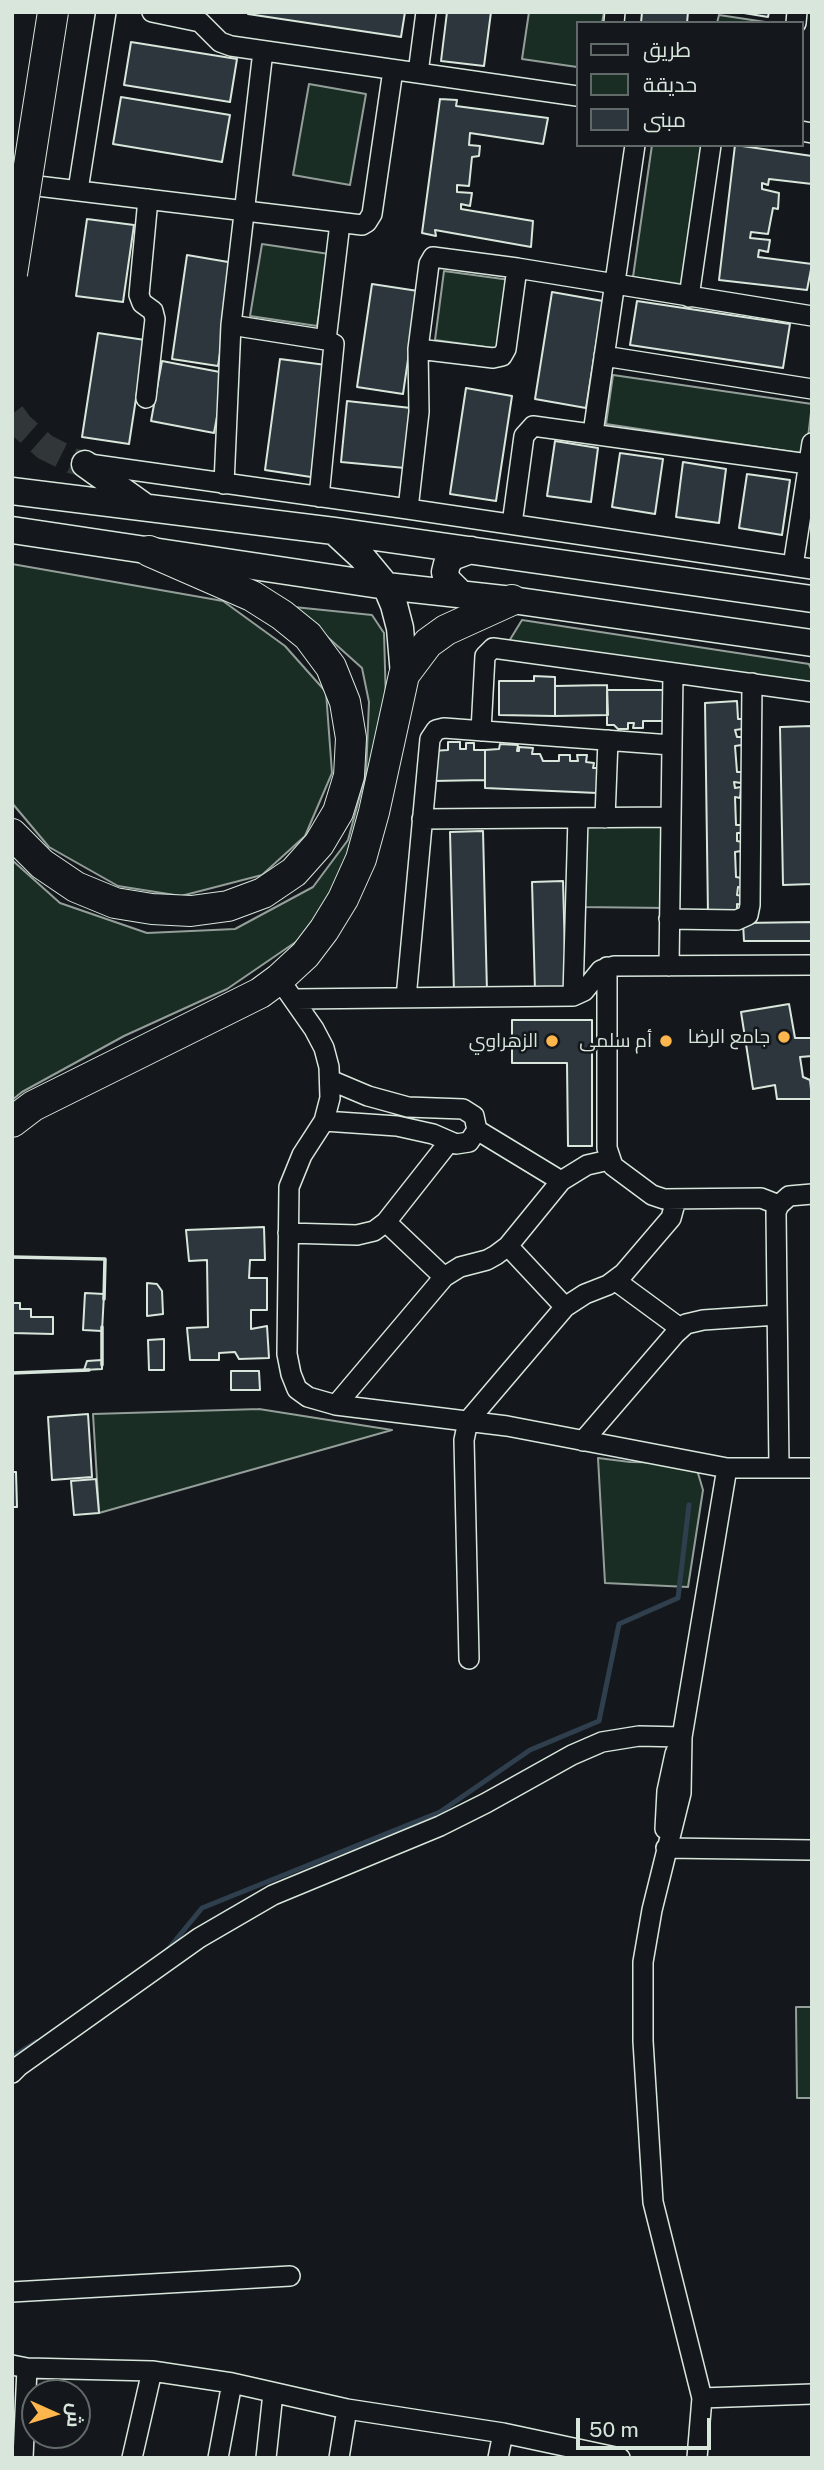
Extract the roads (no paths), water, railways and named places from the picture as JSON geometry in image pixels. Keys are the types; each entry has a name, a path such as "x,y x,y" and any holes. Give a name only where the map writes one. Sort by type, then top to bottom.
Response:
{"highway":[{"path":"12,274 53,12"},
{"path":"12,834 42,864 76,887 115,903 191,911 228,906 263,893 294,872 319,844 338,812 349,776 351,738 345,702 331,667 308,636 252,596 149,551"},
{"path":"12,1122 33,1106 260,993 287,989 304,955 324,930 343,899 361,859 374,813 404,675 428,643 446,630 512,600"}],"main road":[{"path":"85,464 147,509"},
{"path":"12,491 334,531 812,599"},
{"path":"12,530 386,586 512,600 812,643"},
{"path":"334,531 362,556 386,586 400,628 404,675"},
{"path":"461,594 447,580 445,572 452,557 471,550"}],"street":[{"path":"78,190 106,12"},
{"path":"152,12 200,17 220,42 262,51 576,96"},
{"path":"418,73 426,12"},
{"path":"225,484 230,325 262,51"},
{"path":"21,184 362,225 372,214 393,69"},
{"path":"593,433 635,147"},
{"path":"689,297 711,147"},
{"path":"146,398 155,319 153,311 142,303 139,295 148,199"},
{"path":"326,340 340,223"},
{"path":"408,509 419,412 418,349 429,264 433,257 812,316"},
{"path":"418,349 493,358 502,356 506,349 517,268"},
{"path":"230,325 326,340 334,344 319,497"},
{"path":"604,356 812,389"},
{"path":"512,524 524,436 529,428 538,425 808,464"},
{"path":"85,464 802,568 808,464 812,443"},
{"path":"481,731 485,656 493,648 812,692"},
{"path":"669,966 673,673"},
{"path":"669,919 737,920 748,915 752,684"},
{"path":"406,998 422,819 432,734 436,730 444,728 671,745"},
{"path":"605,818 608,740"},
{"path":"422,819 670,817"},
{"path":"573,996 578,818"},
{"path":"287,989 406,998 573,996 584,991 596,975 607,967 812,965"},
{"path":"607,967 609,1160 618,1171 652,1195 676,1200 761,1198 779,1205"},
{"path":"287,989 324,1048 330,1080 330,1098 324,1121 294,1170 289,1187 287,1354 291,1374 298,1389 308,1397 336,1405 468,1421 727,1468 812,1468"},
{"path":"324,1121 373,1122 422,1131 449,1142 463,1144 474,1137 477,1130 474,1116 463,1109 419,1108 378,1099 330,1080"},
{"path":"373,1122 378,1099"},
{"path":"477,1130 561,1181"},
{"path":"288,1233 365,1234 386,1222 449,1142"},
{"path":"336,1405 444,1278 460,1267 487,1260 508,1246 561,1181 587,1165 609,1160"},
{"path":"779,1468 776,1219 779,1205 789,1196 812,1194"},
{"path":"469,1659 464,1440 468,1421 565,1307 585,1294 616,1281 671,1218 676,1200"},
{"path":"386,1222 444,1278"},
{"path":"508,1246 565,1307"},
{"path":"616,1281 680,1328"},
{"path":"583,1441 680,1328 695,1321 777,1315"},
{"path":"697,2458 702,2398 653,2202 643,2041 643,1962 666,1848 667,1791 682,1737 727,1468"},
{"path":"12,2073 199,1938 272,1895 440,1826 572,1755 602,1742 639,1736 682,1737"},
{"path":"666,1848 812,1850"},
{"path":"12,2292 290,2276"},
{"path":"23,2458 19,2367 152,2371 232,2383 348,2409 503,2433 620,2458"},
{"path":"132,2458 152,2371"},
{"path":"218,2458 232,2383"},
{"path":"266,2458 274,2393"},
{"path":"702,2398 812,2394"},
{"path":"340,2458 348,2409"},
{"path":"498,2458 503,2433"}],"waterway":[{"path":"165,1953 202,1908 440,1812 530,1750 599,1721 619,1624 678,1598 689,1505"},
{"path":"12,2057 36,2042"}],"tunnel":[{"path":"12,414 20,425 45,447 85,464"}],"place":[{"name":"جامع الرضا","path":"784,1037"},
{"name":"الزهراوي","path":"552,1041"},
{"name":"أم سلمى","path":"666,1041"}]}
